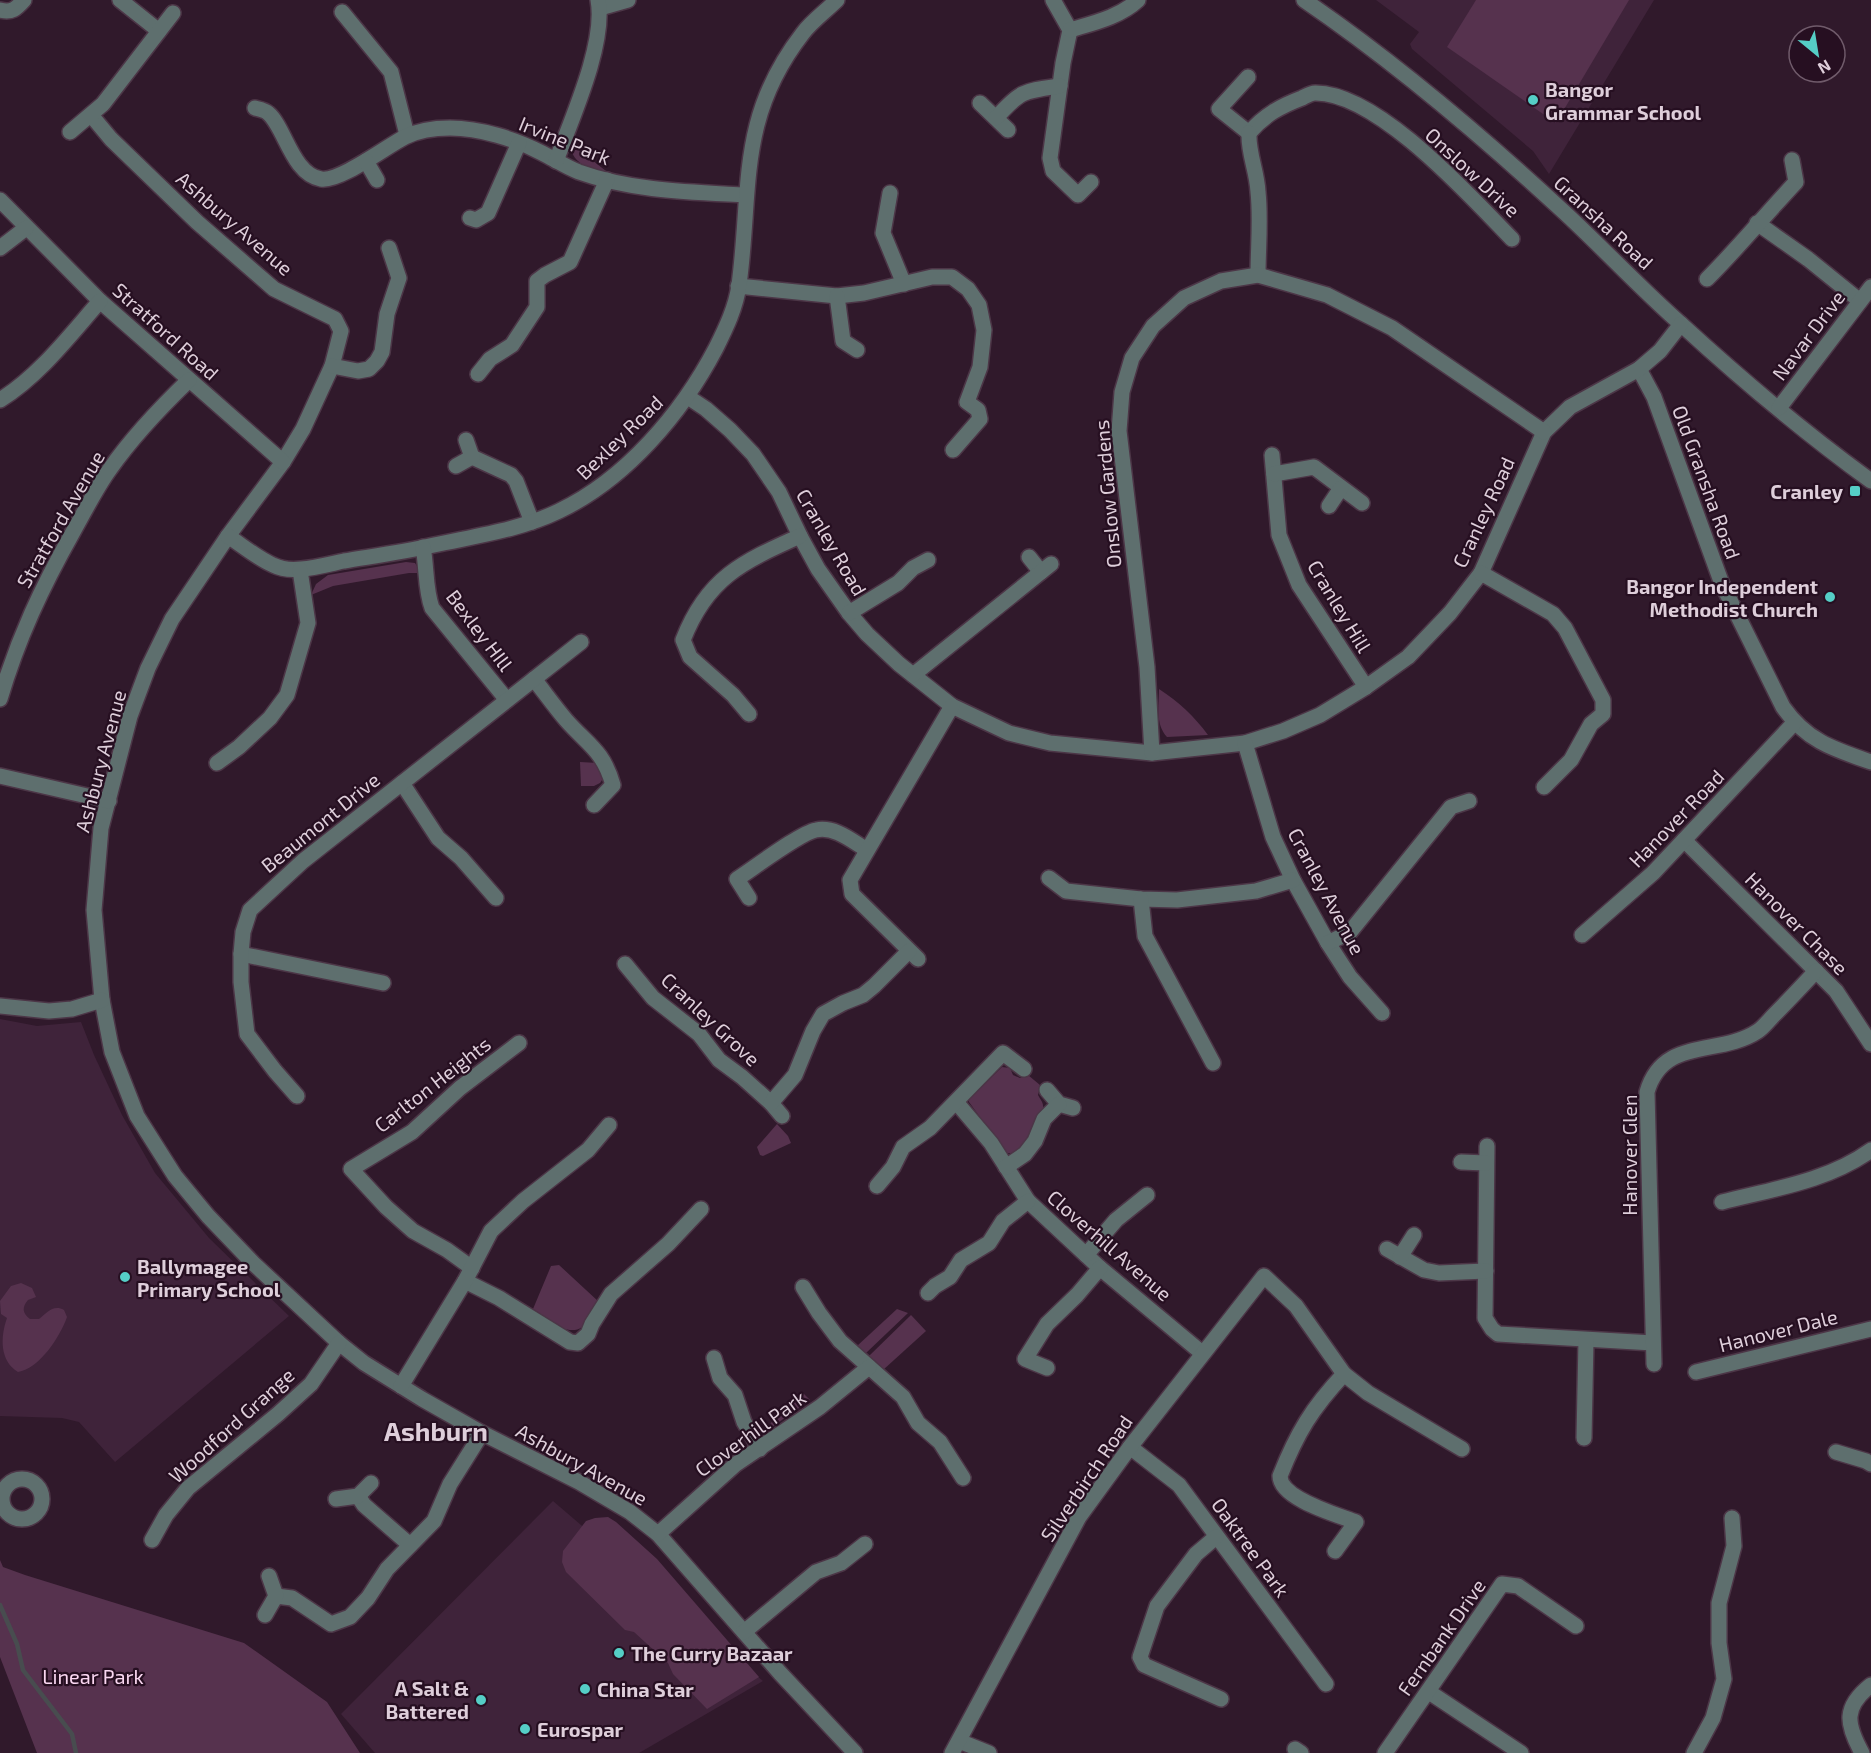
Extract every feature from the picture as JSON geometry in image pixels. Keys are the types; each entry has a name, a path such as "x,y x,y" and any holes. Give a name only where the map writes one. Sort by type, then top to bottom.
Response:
{"street":[{"path":"0,10 9,12 16,9 24,0"},
{"path":"120,0 159,31"},
{"path":"556,161 594,52 599,24 599,4 628,0"},
{"name":"Bexley Road","path":"228,536 273,566 300,570 423,547 532,522 558,512 586,497 611,477 675,414 725,329 738,286 745,195 756,125 773,79 804,32 837,0"},
{"path":"1053,0 1070,30 1050,158 1053,171 1078,195 1091,182"},
{"path":"1070,30 1095,23 1130,8 1138,0"},
{"name":"Gransha Road","path":"1304,0 1360,40 1459,119 1566,214 1681,324 1779,408 1871,481"},
{"path":"342,12 391,72 407,135"},
{"path":"70,132 103,104 172,13"},
{"path":"1248,77 1219,109 1249,133 1248,146 1259,194 1257,275"},
{"path":"996,118 1011,101 1026,91 1060,86"},
{"name":"Onslow Drive","path":"1249,133 1261,119 1283,105 1314,93 1348,100 1389,125 1437,162 1512,238"},
{"path":"980,103 1008,130"},
{"name":"Irvine Park","path":"255,108 268,112 293,156 311,176 321,179 332,178 407,135 424,130 451,128 472,130 519,143 577,171 607,180 644,188 745,195"},
{"name":"Ashbury Avenue","path":"91,115 111,139 197,222 274,289 335,319 341,331 332,366 303,429 283,462 228,536 172,619 148,668 130,716 101,828 93,910 102,1000 112,1052 137,1116 175,1176 208,1216 253,1263 339,1343 364,1363 401,1386 596,1492 630,1512 658,1534 855,1753"},
{"path":"470,218 476,220 488,213 519,143"},
{"path":"366,160 377,180"},
{"path":"1707,279 1796,182 1792,160"},
{"path":"478,374 490,359 512,345 537,307 537,282 545,275 570,262 607,180"},
{"path":"890,193 883,233 904,284"},
{"name":"Stratford Road","path":"0,200 100,301 283,462"},
{"path":"1757,223 1808,259 1860,301"},
{"path":"0,248 26,228"},
{"path":"332,366 358,371 369,369 378,361 382,352 387,314 399,278 389,248"},
{"name":"Onslow Gardens","path":"1152,753 1147,667 1119,431 1122,392 1132,358 1153,326 1185,298 1221,281 1257,275 1327,296 1392,328 1544,432"},
{"path":"738,286 837,296 864,293 932,277 952,277 968,289 979,305 984,330 980,367 967,402 978,410 980,419 953,450"},
{"name":"Navar Drive","path":"1779,408 1871,287"},
{"path":"837,296 843,341 856,350"},
{"path":"0,400 24,383 42,366 100,301"},
{"name":"Cranley Road","path":"687,397 706,409 753,454 779,492 819,569 849,613 867,634 913,675 952,705 1009,733 1050,743 1152,753 1245,744 1283,731 1320,714 1366,687 1408,657 1450,613 1481,573 1544,432 1570,407 1639,369 1660,351 1681,324"},
{"name":"Old Gransha Road","path":"1639,369 1654,397 1722,584 1783,707 1794,723 1826,746 1871,762"},
{"name":"Stratford Avenue","path":"0,699 18,642 35,602 90,502 110,469 136,436 189,380"},
{"path":"465,440 472,457 511,475 532,522"},
{"name":"Cranley Hill","path":"1272,455 1279,535 1299,585 1366,687"},
{"path":"456,466 472,457"},
{"path":"1274,474 1314,467 1362,503"},
{"path":"1329,506 1341,488"},
{"path":"749,714 733,695 690,657 683,640 691,619 715,585 752,558 800,536"},
{"name":"Bexley HIll","path":"423,547 427,565 428,597 432,608 507,700"},
{"path":"913,675 1046,568 1029,557"},
{"path":"849,613 898,583 913,568 928,560"},
{"path":"217,763 239,747 270,718 287,695 308,623 300,570"},
{"path":"1481,573 1552,614 1565,628 1603,700 1603,714 1591,724 1571,760 1544,787"},
{"name":"Beaumont Drive","path":"297,1096 247,1034 241,982 241,954 243,932 250,910 303,861 581,642"},
{"path":"534,679 567,721 597,751 609,772 613,784 594,805"},
{"path":"771,1103 795,1075 813,1031 823,1014 863,995 913,955 852,894 850,880 952,705"},
{"name":"Hanover Road","path":"1582,935 1653,873 1794,723"},
{"name":"Cranley Avenue","path":"1245,744 1273,837 1293,880 1350,977 1382,1013"},
{"path":"0,776 109,801"},
{"path":"402,783 438,838 461,858 496,898"},
{"path":"1328,943 1350,932 1451,807 1469,801"},
{"path":"749,898 737,879 800,837 817,830 841,833 867,850"},
{"name":"Hanover Chase","path":"1684,840 1836,991 1871,1044"},
{"path":"1049,878 1066,891 1142,899 1177,900 1256,891 1293,880"},
{"path":"1142,899 1145,936 1213,1063"},
{"path":"241,954 383,983"},
{"name":"Cranley Grove","path":"625,964 653,998 699,1034 719,1060 742,1077 782,1116"},
{"name":"Hanover Glen","path":"1654,1364 1647,1092 1652,1077 1661,1065 1678,1055 1758,1031 1816,971"},
{"path":"0,1006 48,1011 72,1009 102,1000"},
{"name":"Carlton Heights","path":"519,1043 460,1088 412,1132 351,1169 386,1208 413,1231 447,1250 468,1274 570,1342 578,1343 588,1334 611,1294 668,1244 701,1209"},
{"path":"876,1186 893,1167 903,1147 930,1128 957,1103 1004,1053 1024,1069"},
{"path":"1006,1167 1025,1154 1035,1142 1044,1119 1066,1106 1047,1090"},
{"name":"Cloverhill Avenue","path":"957,1103 991,1143 1028,1201 1100,1268 1203,1353"},
{"path":"401,1386 491,1231 523,1201 588,1150 609,1125"},
{"path":"1486,1146 1485,1318 1492,1329 1498,1334 1653,1343"},
{"path":"1722,1202 1820,1177 1857,1161 1871,1150"},
{"path":"1461,1162 1486,1163"},
{"path":"1086,1255 1116,1220 1147,1195"},
{"path":"928,1293 950,1277 961,1260 989,1243 1003,1221 1028,1201"},
{"path":"1414,1235 1393,1253 1424,1270 1440,1273 1486,1271"},
{"path":"1047,1368 1025,1359 1047,1324 1077,1295 1100,1268"},
{"name":"Silverbirch Road","path":"955,1747 1079,1517 1130,1447 1264,1276 1296,1306 1344,1374"},
{"path":"803,1287 840,1341 903,1397 918,1423 940,1442 963,1478"},
{"name":"Hanover Dale","path":"1696,1372 1871,1329"},
{"path":"1584,1438 1587,1340"},
{"name":"Woodford Grange","path":"152,1540 166,1515 188,1488 278,1414 311,1383 339,1343"},
{"path":"714,1358 720,1378 735,1395 744,1422 760,1449"},
{"name":"Cloverhill Park","path":"658,1534 736,1464 820,1407 869,1367"},
{"path":"1335,1551 1356,1522 1315,1508 1285,1489 1280,1482 1280,1476 1306,1419 1344,1374 1368,1393 1462,1449"},
{"path":"276,1596 291,1598 331,1624 350,1617 368,1598 387,1569 434,1521 450,1484 482,1432"},
{"name":"Oaktree Park","path":"1130,1447 1179,1485 1326,1684"},
{"path":"1836,1452 1871,1464"},
{"path":"336,1499 358,1496 371,1483"},
{"path":"358,1496 364,1505 410,1545"},
{"path":"1694,1753 1713,1718 1724,1679 1719,1643 1719,1603 1734,1546 1732,1518"},
{"path":"1216,1537 1196,1554 1157,1606 1140,1658 1144,1665 1221,1699"},
{"path":"744,1632 816,1572 841,1563 865,1544"},
{"path":"265,1615 276,1596 269,1576"},
{"name":"Fernbank Drive","path":"1385,1753 1502,1584 1518,1586 1576,1626"},
{"path":"1863,1753 1850,1728 1851,1709 1857,1698 1871,1685"},
{"path":"1429,1692 1521,1753"},
{"path":"955,1747 989,1753"}],"shaded area":[{"name":"Bangor Grammar School","path":"1376,0 1654,0 1549,174 1533,151 1412,49 1410,44 1419,32"},
{"name":"Ballymagee Primary School","path":"0,1019 37,1026 81,1022 122,1115 155,1173 209,1238 289,1316 115,1462 79,1422 62,1418 0,1416"},
{"path":"553,1501 763,1681 639,1753 375,1753 341,1714"}],"green space":[{"path":"1476,0 1629,0 1556,123 1447,47"},
{"path":"570,146 574,146 606,171 604,173 582,164 575,157"},
{"path":"406,562 415,563 421,573 333,586 311,595 316,584 328,575"},
{"path":"1159,689 1186,710 1208,735 1167,737 1159,720"},
{"path":"580,762 598,763 604,777 600,783 594,786 581,786"},
{"path":"1002,1067 1010,1068 1013,1075 1020,1078 1028,1075 1040,1085 1038,1095 1043,1104 1040,1119 1033,1133 1014,1153 1006,1153 969,1102 969,1099"},
{"path":"777,1124 791,1143 763,1156 760,1155 757,1147"},
{"path":"559,1265 599,1302 587,1322 576,1330 563,1328 533,1309 551,1266"},
{"path":"21,1283 32,1288 36,1297 28,1300 24,1308 25,1314 30,1319 39,1319 50,1310 57,1308 64,1310 67,1317 59,1334 41,1359 26,1370 18,1372 8,1362 3,1348 3,1333 7,1318 1,1314 0,1301 11,1286"},
{"path":"897,1309 908,1313 866,1353 857,1346"},
{"path":"911,1315 926,1331 883,1370 869,1356"},
{"path":"802,1392 810,1400 765,1432 779,1411"},
{"path":"608,1517 657,1559 759,1677 707,1709 673,1674 668,1663 634,1632 625,1630 566,1572 562,1562 563,1551 586,1521"},
{"name":"Linear Park","path":"0,1560 3,1567 25,1575 244,1643 327,1702 360,1753 37,1753 0,1657"}],"waterway":[{"path":"0,1605 17,1644 23,1670 72,1734 76,1753"}],"place":[{"name":"Bangor Grammar School","path":"1533,100"},
{"name":"Cranley","path":"1855,491"},
{"name":"Bangor Independent Methodist Church","path":"1830,597"},
{"name":"Ballymagee Primary School","path":"125,1277"},
{"name":"The Curry Bazaar","path":"619,1653"},
{"name":"China Star","path":"585,1689"},
{"name":"A Salt & Battered","path":"481,1700"},
{"name":"Eurospar","path":"525,1729"}],"district":[{"name":"Ashburn","path":"436,1430"}]}
